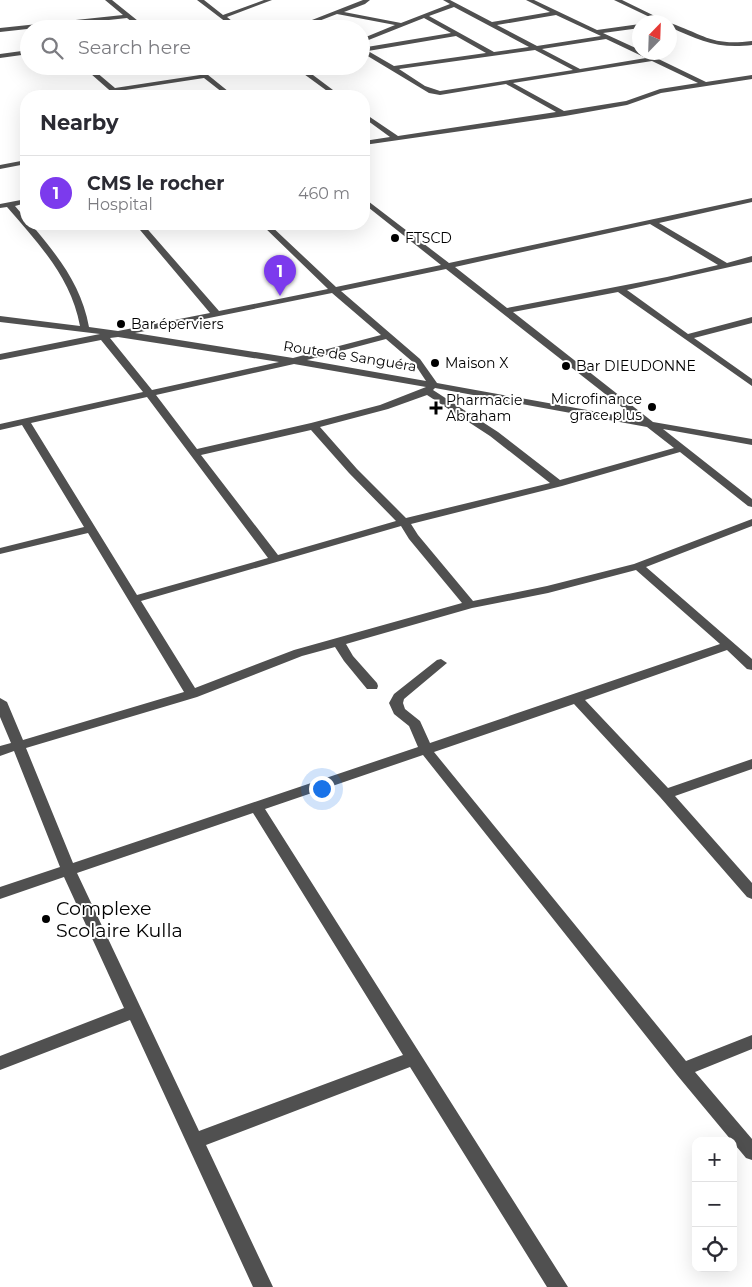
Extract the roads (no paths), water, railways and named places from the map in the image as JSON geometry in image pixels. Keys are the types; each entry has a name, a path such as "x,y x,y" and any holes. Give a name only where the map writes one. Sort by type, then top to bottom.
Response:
{"street":[{"path":"108,0 133,20"},
{"path":"200,0 226,20"},
{"path":"222,17 269,0"},
{"path":"317,20 367,0"},
{"path":"446,0 580,71"},
{"path":"529,0 632,49"},
{"path":"620,0 649,15"},
{"path":"370,38 453,5"},
{"path":"336,13 402,26"},
{"path":"489,24 558,13"},
{"path":"91,20 128,16"},
{"path":"424,16 493,54"},
{"path":"598,32 632,27"},
{"path":"0,30 20,28"},
{"path":"677,28 716,45 728,46 752,43"},
{"path":"370,48 456,34"},
{"path":"395,68 609,38"},
{"path":"0,56 20,53"},
{"path":"370,54 395,68 426,90 435,93 648,60"},
{"path":"656,60 703,83"},
{"path":"96,75 114,90 205,76 223,90"},
{"path":"310,75 330,90"},
{"path":"370,142 565,114 616,105 660,92 703,83 752,77"},
{"path":"508,83 565,114"},
{"path":"370,119 396,138"},
{"path":"0,167 20,163"},
{"path":"0,357 275,303 752,200"},
{"path":"0,206 20,202"},
{"path":"9,204 20,217"},
{"path":"370,205 752,504"},
{"path":"652,222 726,266"},
{"path":"31,230 65,276 81,302 85,328"},
{"path":"145,230 216,314"},
{"path":"271,230 334,290 417,361 431,388 558,484"},
{"path":"506,311 667,280 752,259"},
{"path":"619,288 752,383"},
{"name":"Route de Sanguéra","path":"0,319 85,328 294,361 431,388 752,442"},
{"path":"687,337 752,320"},
{"path":"103,336 149,393 275,559"},
{"path":"0,427 294,361 387,336"},
{"path":"195,453 313,426 384,407 431,388"},
{"path":"25,421 192,694"},
{"path":"313,426 353,471 404,522 413,537 470,605"},
{"path":"133,600 404,522 558,484 680,449"},
{"path":"0,751 192,694 298,653 470,605 548,589 638,566 752,522"},
{"path":"0,551 90,529"},
{"path":"638,566 752,666"},
{"path":"339,643 348,658 372,686"},
{"path":"0,893 576,699 727,646"},
{"path":"441,662 399,697 396,704 399,711 415,724 425,749 683,1070 752,1152"},
{"path":"576,699 665,794 752,893"},
{"path":"0,702 20,746 49,826 68,869 263,1287"},
{"path":"665,794 752,764"},
{"path":"256,807 558,1287"},
{"path":"0,1063 134,1011"},
{"path":"683,1070 752,1042"},
{"path":"195,1141 415,1058"}],"place":[{"name":"FTSCD","path":"395,238"},
{"name":"CMS le rocher","path":"280,296"},
{"name":"Bar éperviers","path":"121,324"},
{"name":"Maison X","path":"435,363"},
{"name":"Bar DIEUDONNE","path":"566,366"},
{"name":"Microfinance grace plus","path":"652,407"},
{"name":"Pharmacie Abraham","path":"436,408"},
{"name":"Complexe Scolaire Kulla","path":"46,919"}]}
